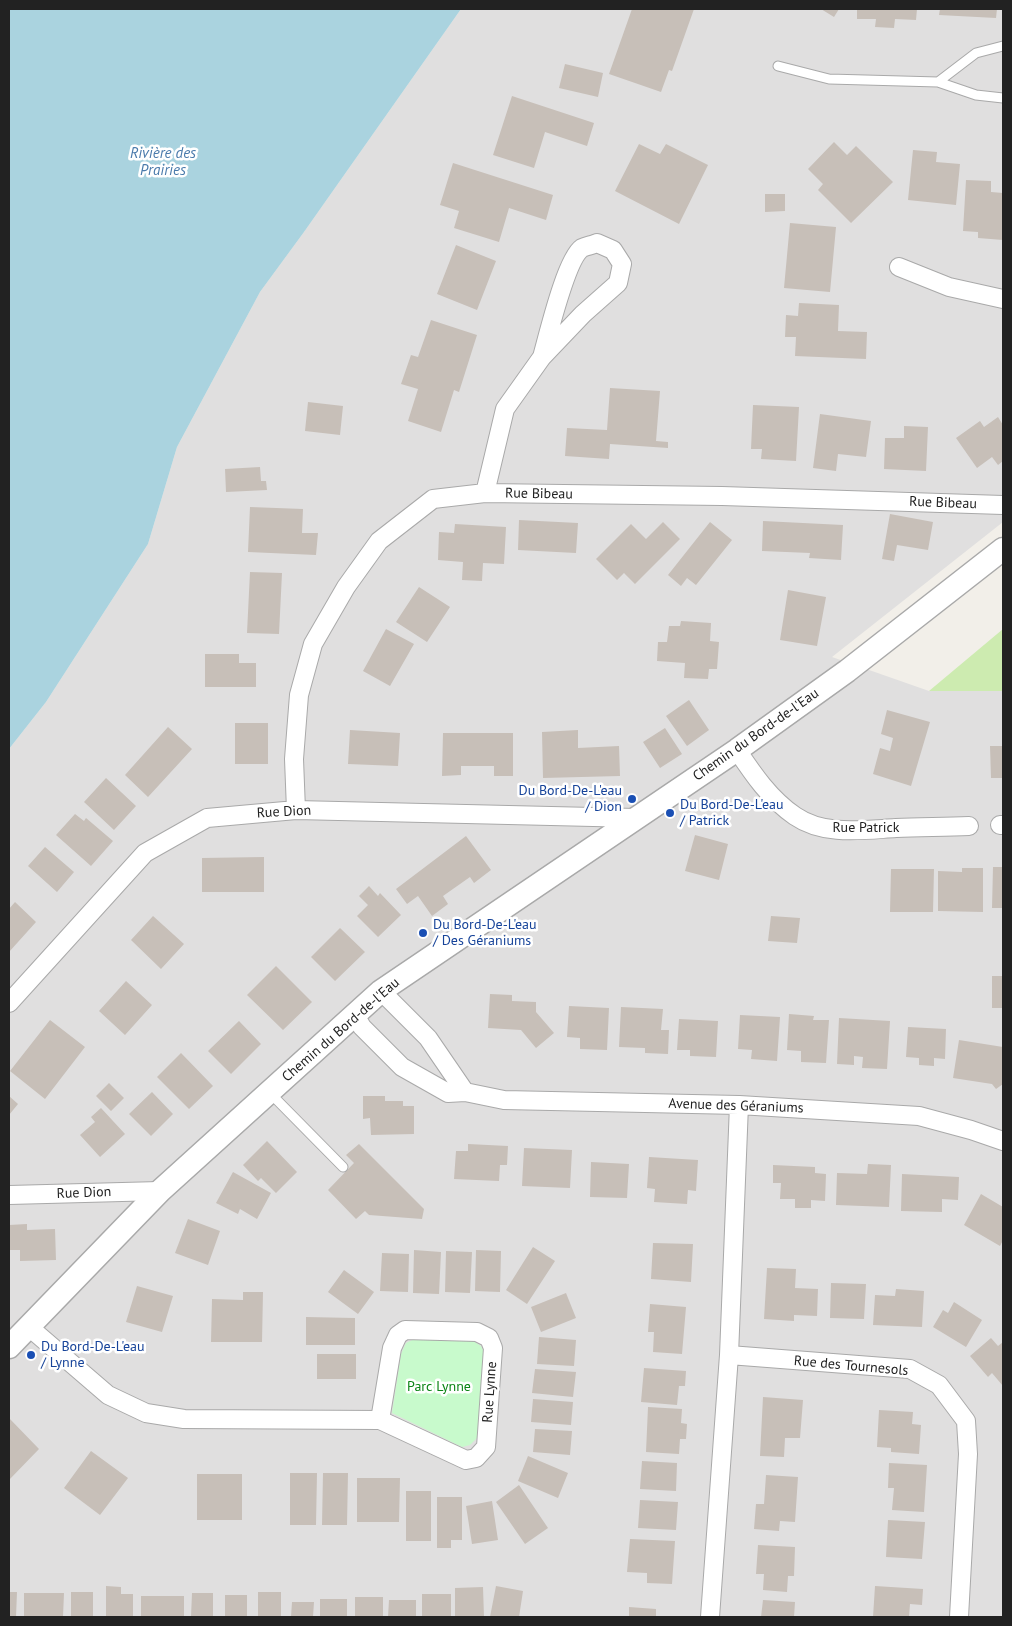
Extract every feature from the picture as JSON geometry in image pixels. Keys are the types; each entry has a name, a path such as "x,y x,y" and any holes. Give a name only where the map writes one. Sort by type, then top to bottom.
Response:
{"street":[{"path":"485,493 505,408 542,357 583,314 618,283 622,264 613,250 597,243 581,249 570,266 555,306 542,357"},
{"path":"900,267 949,287 1003,299"},
{"name":"Rue Bibeau","path":"296,810 294,759 299,695 313,644 379,541 433,499 485,493 722,496 1003,505"},
{"name":"Chemin du Bord-de-l'Eau","path":"9,1347 160,1191 381,991 737,750 847,671 1003,549"},
{"name":"Rue Patrick","path":"737,750 757,780 776,801 795,817 815,826 843,830 968,826"},
{"name":"Rue Dion","path":"9,1003 145,853 208,818 296,810 636,818"},
{"path":"381,991 428,1038 465,1092"},
{"name":"Avenue des Géraniums","path":"354,1016 362,1027 402,1068 448,1092 465,1092 504,1100 740,1104 919,1116 971,1130 1003,1142"},
{"path":"710,1617 728,1356 740,1104"},
{"name":"Rue Dion","path":"9,1195 160,1191"},
{"name":"Rue Lynne","path":"29,1327 108,1395 146,1414 184,1419 380,1420 466,1460 476,1458 486,1447 493,1348 489,1338 477,1332 405,1330 398,1335 392,1348 380,1420"},
{"name":"Rue des Tournesols","path":"728,1356 910,1369 940,1385 966,1420 968,1446 959,1617"}],"lane":[{"path":"938,82 976,53 1003,46"},
{"path":"778,66 829,79 938,82 976,95 1003,98"},
{"path":"269,1092 343,1167"}],"shaded area":[{"path":"461,9 1003,9 1003,522 832,657 929,691 1003,691 1003,1617 9,1617 9,749 46,702 148,544 177,447 260,292"}],"green space":[{"path":"1003,629 1003,691 929,691"},
{"name":"Parc Lynne","path":"412,1340 472,1340 481,1346 485,1354 479,1436 470,1445 462,1447 392,1413 401,1354 406,1343"}],"water":[{"name":"Rivière des Prairies","path":"9,9 461,9 260,292 177,447 148,544 46,702 9,749"}],"building":[{"path":"632,9 694,9 672,71 669,70 661,92 609,74"},
{"path":"821,9 839,9 834,17"},
{"path":"857,9 917,9 916,20 895,19 894,28 875,27 876,19 857,19"},
{"path":"940,9 997,9 996,18 939,15"},
{"path":"565,64 603,73 598,97 559,88"},
{"path":"512,96 594,123 587,146 545,132 534,168 493,155"},
{"path":"834,142 847,155 856,146 893,182 851,223 818,190 823,184 808,169"},
{"path":"639,144 660,154 666,144 708,165 679,224 615,191"},
{"path":"913,150 937,152 936,162 960,164 956,205 908,200"},
{"path":"453,163 553,195 546,220 509,208 499,242 454,228 459,211 440,205"},
{"path":"966,180 991,181 991,192 1003,193 1003,240 978,238 978,232 963,231"},
{"path":"765,194 785,194 785,211 765,212"},
{"path":"790,223 836,227 830,292 784,288"},
{"path":"456,245 496,261 477,310 437,294"},
{"path":"799,303 839,305 838,331 867,332 866,359 795,356 796,337 785,337 786,315 798,316"},
{"path":"431,320 477,335 459,392 454,390 441,432 408,421 418,389 401,384 411,355 418,357"},
{"path":"610,388 660,391 656,441 668,442 668,448 610,444 609,459 565,456 567,428 607,430"},
{"path":"308,402 343,406 340,435 305,431"},
{"path":"753,405 799,407 796,461 761,459 762,449 751,449"},
{"path":"820,414 871,421 866,457 838,454 836,471 813,468"},
{"path":"998,417 1003,425 1003,461 998,465 992,457 977,468 956,438 980,421 984,427"},
{"path":"904,426 928,427 926,471 884,469 885,438 904,438"},
{"path":"260,467 261,481 266,481 267,490 226,492 225,469"},
{"path":"250,507 303,509 302,533 318,533 316,555 248,552"},
{"path":"890,514 933,522 928,550 897,545 894,561 882,559"},
{"path":"519,520 578,523 576,553 518,550"},
{"path":"763,521 843,525 841,560 809,558 810,553 762,551"},
{"path":"663,522 680,539 635,584 624,573 617,580 596,559 631,524 646,539"},
{"path":"710,522 732,540 696,585 687,578 681,586 668,575"},
{"path":"455,524 506,527 504,564 483,563 482,581 462,580 463,562 438,560 439,532 454,533"},
{"path":"250,572 282,573 279,634 247,633"},
{"path":"419,587 450,607 427,642 396,622"},
{"path":"788,590 826,597 817,646 780,640"},
{"path":"681,621 711,623 710,641 719,642 717,669 709,669 708,679 684,678 685,663 657,661 658,642 667,642 669,626 680,626"},
{"path":"386,629 414,644 390,686 363,671"},
{"path":"205,654 239,654 239,663 256,663 256,687 205,687"},
{"path":"689,700 709,730 687,746 666,716"},
{"path":"887,710 930,722 911,786 873,774 880,748 890,751 893,738 881,734"},
{"path":"235,723 268,723 268,764 235,764"},
{"path":"168,727 192,749 148,797 125,775"},
{"path":"665,728 682,754 660,768 643,742"},
{"path":"350,730 400,733 398,766 348,764"},
{"path":"578,730 578,748 619,746 620,776 543,778 542,732"},
{"path":"443,733 513,733 513,776 494,776 494,766 461,766 461,775 442,776"},
{"path":"990,746 1003,746 1003,778 991,778"},
{"path":"106,778 136,806 114,830 84,802"},
{"path":"75,814 84,821 86,818 113,841 91,866 56,835"},
{"path":"695,835 728,844 719,880 685,871"},
{"path":"466,836 491,870 474,883 470,877 443,896 448,904 432,916 418,896 407,904 396,889"},
{"path":"45,847 74,872 57,892 28,866"},
{"path":"264,857 264,892 202,892 202,858"},
{"path":"993,867 1003,867 1003,908 992,908"},
{"path":"962,868 983,868 983,912 938,911 938,871 962,872"},
{"path":"891,869 934,869 933,912 890,912"},
{"path":"369,886 378,896 380,893 401,915 378,937 357,916 368,905 359,896"},
{"path":"15,902 36,922 9,952 9,909"},
{"path":"153,916 184,944 161,969 131,940"},
{"path":"771,916 800,918 797,943 768,941"},
{"path":"340,928 365,952 335,981 311,957"},
{"path":"276,966 312,1002 283,1030 247,995"},
{"path":"992,976 1003,976 1003,1008 992,1008"},
{"path":"126,981 152,1005 125,1035 99,1011"},
{"path":"490,994 512,995 512,1001 536,1002 536,1012 554,1033 536,1048 521,1030 488,1028"},
{"path":"569,1006 609,1008 607,1050 580,1049 580,1038 567,1037"},
{"path":"621,1007 663,1009 661,1030 669,1030 668,1054 645,1053 645,1048 619,1047"},
{"path":"789,1014 814,1016 813,1020 829,1020 826,1063 801,1062 801,1051 787,1050"},
{"path":"740,1015 780,1017 777,1061 751,1059 752,1050 738,1049"},
{"path":"839,1018 890,1021 887,1069 862,1068 863,1057 854,1056 854,1065 837,1064"},
{"path":"679,1019 718,1021 716,1057 690,1056 690,1050 677,1050"},
{"path":"50,1020 85,1047 45,1099 10,1071"},
{"path":"239,1021 261,1044 231,1074 208,1051"},
{"path":"908,1027 946,1029 945,1059 934,1058 934,1066 919,1065 919,1058 906,1057"},
{"path":"959,1040 1003,1047 1003,1084 996,1089 992,1084 953,1078"},
{"path":"181,1053 213,1086 189,1109 157,1077"},
{"path":"109,1083 124,1098 111,1111 96,1096"},
{"path":"152,1092 173,1114 151,1136 129,1114"},
{"path":"9,1096 18,1104 9,1115"},
{"path":"363,1096 385,1096 385,1101 403,1101 403,1106 414,1106 414,1134 371,1135 370,1118 363,1119"},
{"path":"101,1108 125,1134 100,1157 80,1135 95,1122 91,1117"},
{"path":"267,1141 297,1172 276,1193 261,1178 258,1181 243,1165"},
{"path":"359,1144 424,1209 422,1219 369,1215 365,1211 356,1219 328,1190 354,1163 346,1155"},
{"path":"468,1144 508,1146 507,1165 500,1165 499,1181 454,1179 456,1151 468,1151"},
{"path":"524,1148 572,1150 570,1188 522,1186"},
{"path":"649,1157 698,1160 696,1191 688,1190 687,1204 654,1202 655,1189 647,1188"},
{"path":"591,1162 629,1164 627,1198 590,1197"},
{"path":"868,1164 891,1165 889,1207 836,1205 837,1173 867,1174"},
{"path":"773,1165 815,1167 815,1173 826,1174 825,1201 811,1200 811,1208 795,1208 795,1199 780,1199 781,1183 773,1183"},
{"path":"233,1172 271,1193 257,1219 240,1209 238,1214 216,1203"},
{"path":"902,1174 959,1177 958,1200 942,1199 942,1212 901,1211"},
{"path":"981,1194 1003,1207 1003,1240 1000,1246 964,1225"},
{"path":"188,1219 220,1231 208,1265 175,1253"},
{"path":"27,1224 27,1230 55,1229 56,1260 20,1261 20,1250 9,1250 9,1225"},
{"path":"653,1243 693,1244 691,1282 651,1279"},
{"path":"533,1247 555,1261 527,1304 506,1290"},
{"path":"414,1250 441,1252 439,1294 413,1293"},
{"path":"476,1250 501,1251 500,1292 475,1291"},
{"path":"446,1251 472,1252 470,1293 445,1292"},
{"path":"382,1253 409,1254 408,1292 380,1291"},
{"path":"767,1268 796,1269 795,1288 818,1289 817,1316 794,1315 794,1321 764,1319"},
{"path":"344,1270 374,1292 358,1314 328,1292"},
{"path":"831,1283 866,1284 864,1319 830,1318"},
{"path":"137,1286 173,1296 162,1332 126,1322"},
{"path":"896,1289 924,1291 922,1327 873,1325 875,1295 895,1296"},
{"path":"243,1292 263,1292 262,1342 211,1342 212,1299 243,1300"},
{"path":"566,1293 576,1318 541,1332 531,1307"},
{"path":"954,1302 982,1320 966,1347 933,1327 943,1310 948,1313"},
{"path":"650,1304 686,1307 682,1354 653,1352 654,1332 648,1332"},
{"path":"306,1317 355,1318 355,1345 306,1345"},
{"path":"539,1337 576,1340 574,1366 537,1364"},
{"path":"991,1338 998,1346 1003,1342 1003,1386 992,1373 988,1377 970,1356"},
{"path":"317,1354 356,1354 356,1379 317,1379"},
{"path":"644,1368 686,1371 685,1386 679,1386 677,1405 641,1402"},
{"path":"535,1369 576,1372 573,1397 532,1393"},
{"path":"763,1397 803,1400 800,1438 785,1438 784,1457 760,1456"},
{"path":"533,1399 573,1402 571,1425 531,1422"},
{"path":"648,1407 682,1409 681,1423 687,1424 686,1439 680,1439 679,1454 646,1452"},
{"path":"879,1410 913,1412 912,1424 921,1425 919,1454 891,1452 891,1448 877,1447"},
{"path":"9,1418 39,1449 9,1480"},
{"path":"535,1429 572,1431 570,1455 533,1452"},
{"path":"91,1451 128,1478 100,1515 64,1488"},
{"path":"528,1456 568,1473 558,1498 518,1481"},
{"path":"642,1461 677,1463 676,1491 640,1489"},
{"path":"889,1463 927,1465 924,1512 892,1510 894,1488 888,1488"},
{"path":"290,1473 317,1473 316,1525 290,1525"},
{"path":"323,1473 348,1473 347,1525 322,1525"},
{"path":"197,1474 242,1474 242,1520 197,1520"},
{"path":"766,1475 798,1477 795,1522 780,1521 779,1531 754,1529 756,1504 764,1504"},
{"path":"357,1478 400,1478 399,1522 357,1522"},
{"path":"519,1485 548,1528 525,1544 496,1502"},
{"path":"406,1491 431,1491 431,1541 406,1541"},
{"path":"437,1497 462,1497 462,1540 451,1540 451,1548 437,1548"},
{"path":"640,1500 678,1502 676,1530 638,1528"},
{"path":"492,1501 498,1540 472,1544 466,1506"},
{"path":"888,1520 925,1522 922,1559 886,1557"},
{"path":"630,1539 675,1541 672,1584 647,1583 647,1573 627,1572"},
{"path":"758,1545 795,1547 794,1576 788,1576 787,1592 763,1590 764,1574 756,1574"},
{"path":"106,1586 121,1587 121,1594 133,1594 133,1617 106,1617"},
{"path":"496,1586 523,1591 519,1617 490,1617"},
{"path":"875,1586 923,1589 922,1605 910,1604 909,1617 873,1617"},
{"path":"483,1587 484,1617 455,1617 455,1588"},
{"path":"9,1592 17,1592 16,1617 9,1617"},
{"path":"71,1592 93,1592 93,1617 71,1617"},
{"path":"258,1592 281,1592 281,1617 258,1617"},
{"path":"24,1593 64,1593 63,1617 24,1617"},
{"path":"192,1593 213,1593 213,1617 191,1617"},
{"path":"422,1594 451,1594 451,1617 422,1617"},
{"path":"225,1595 247,1595 247,1617 225,1617"},
{"path":"141,1596 184,1596 184,1617 141,1617"},
{"path":"355,1597 383,1597 383,1617 355,1617"},
{"path":"320,1599 347,1599 347,1617 320,1617"},
{"path":"389,1600 416,1600 416,1617 388,1617"},
{"path":"763,1600 795,1602 794,1617 761,1617"},
{"path":"292,1602 314,1602 313,1617 291,1617"},
{"path":"629,1607 656,1609 656,1617 629,1617"}],"place":[{"name":"Du Bord-De-L'eau / Dion","path":"632,799"},
{"name":"Du Bord-De-L'eau / Patrick","path":"670,813"},
{"name":"Du Bord-De-L'eau / Des Géraniums","path":"423,933"},
{"name":"Du Bord-De-L'eau / Lynne","path":"31,1355"}]}
